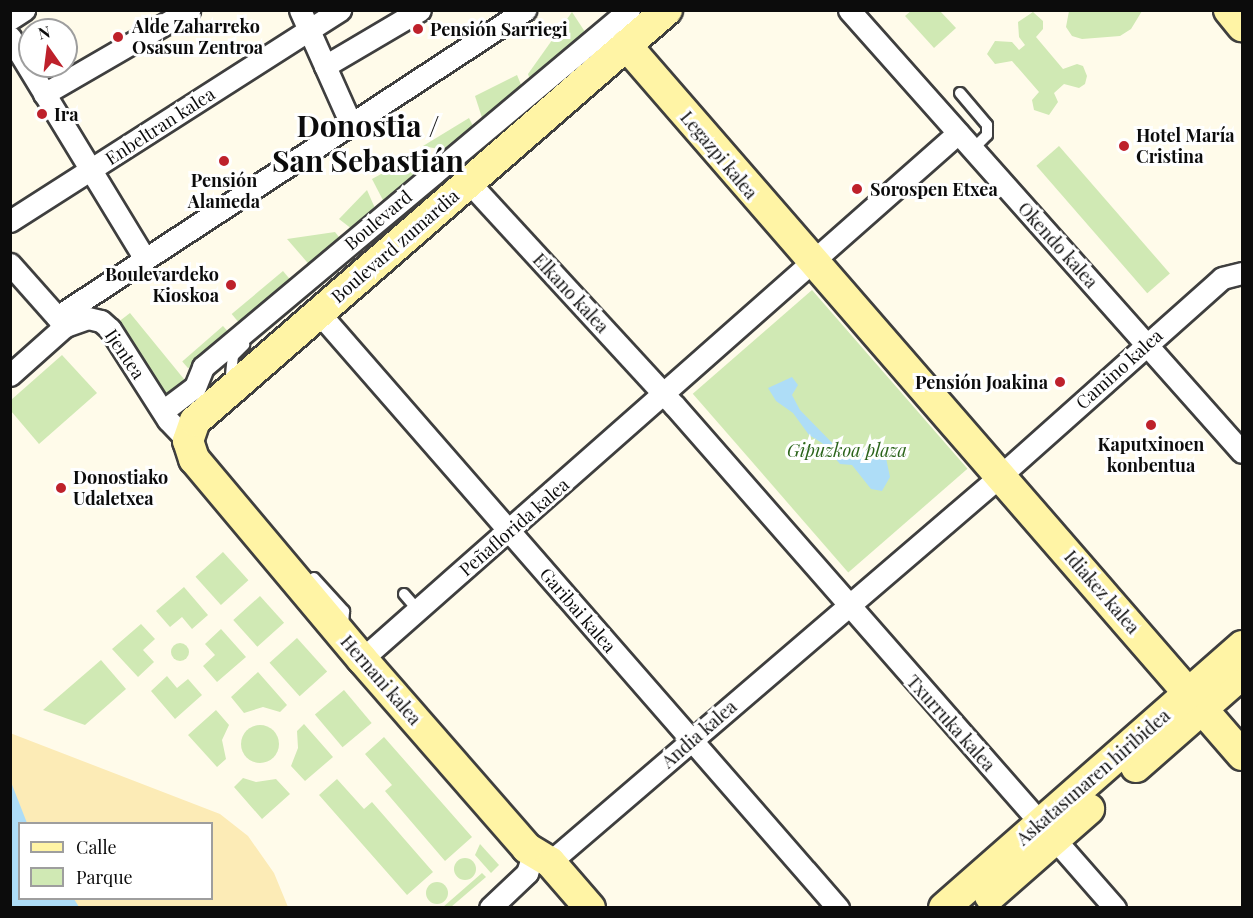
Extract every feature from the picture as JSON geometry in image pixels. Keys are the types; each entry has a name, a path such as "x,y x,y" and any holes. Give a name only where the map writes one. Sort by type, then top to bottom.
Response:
{"main road":[{"name":"Boulevard zumardia","path":"188,441 195,422 230,391 314,300 617,22 667,10"},
{"path":"1229,10 1242,26"},
{"name":"Legazpi kalea","path":"617,22 812,264"},
{"path":"812,264 1000,476"},
{"name":"Hernani kalea","path":"188,441 194,459 218,478 362,659 539,855 590,908"},
{"name":"Idiakez kalea","path":"1000,476 1242,755"},
{"name":"Askatasunaren hiribidea","path":"944,908 1048,831 1196,701 1242,646"},
{"name":"Askatasunaren hiribidea","path":"1196,701 1242,674"},
{"name":"Askatasunaren hiribidea","path":"976,908 1048,831"}],"street":[{"path":"10,19 24,10"},
{"path":"44,94 189,10"},
{"path":"300,10 351,124"},
{"name":"Enbeltran kalea","path":"10,221 340,10"},
{"path":"325,66 420,10"},
{"path":"10,375 61,321 145,259 525,10"},
{"name":"Okendo kalea","path":"849,10 1242,452"},
{"name":"Boulevard","path":"165,416 195,387 203,367 617,22"},
{"path":"10,37 89,171 145,259"},
{"path":"958,133 665,394 848,606 1000,476"},
{"name":"Elkano kalea","path":"477,191 665,394"},
{"path":"10,264 61,321"},
{"name":"Camino kalea","path":"1000,476 1222,278 1242,273"},
{"name":"Garibai kalea","path":"314,300 509,531 838,908"},
{"name":"Ijentea","path":"61,321 88,318 101,321 165,416 188,441"},
{"name":"Peñaflorida kalea","path":"362,659 665,394"},
{"name":"Andia kalea","path":"539,855 692,741 848,606"},
{"name":"Txurruka kalea","path":"848,606 1114,908"},
{"path":"490,908 527,873 531,861 539,855"}],"lane":[{"path":"960,93 987,125 987,135 973,149"},
{"path":"314,578 344,611 343,636"},
{"path":"404,594 418,610"}],"green space":[{"path":"912,10 940,11 956,28 934,48 905,16"},
{"path":"1069,10 1142,11 1131,29 1120,36 1082,39 1072,36 1066,27"},
{"path":"572,12 587,35 532,86 528,74"},
{"path":"1033,12 1043,21 1043,29 1036,37 1063,69 1077,64 1083,66 1087,76 1085,84 1079,88 1064,84 1054,93 1058,102 1049,115 1034,110 1032,100 1039,92 1012,61 995,64 987,54 995,41 1012,42 1019,50 1025,45 1019,37 1018,22"},
{"path":"517,75 524,92 485,127 475,96"},
{"path":"469,118 477,134 454,152 423,146"},
{"path":"1059,146 1170,274 1147,293 1036,166"},
{"path":"414,156 437,166 387,208 372,179"},
{"path":"367,190 378,215 357,233 339,219"},
{"path":"335,232 343,242 313,269 287,239"},
{"path":"283,271 293,283 242,326 232,314"},
{"name":"Gipuzkoa plaza","path":"812,290 967,469 848,573 693,394"},
{"path":"130,313 188,384 166,404 117,323"},
{"path":"223,326 229,333 188,368 182,361"},
{"path":"62,355 97,393 39,444 11,411 11,400"},
{"path":"223,552 248,580 221,605 196,577"},
{"path":"184,587 208,615 192,629 182,617 170,627 156,611"},
{"path":"260,596 284,623 257,647 233,620"},
{"path":"141,624 155,639 143,650 154,662 138,677 112,649"},
{"path":"221,629 246,657 217,682 203,666 215,655 205,644"},
{"path":"297,638 327,671 300,696 270,663"},
{"path":"180,643 186,646 189,652 186,658 180,661 174,658 171,652 174,646"},
{"path":"101,660 126,689 85,725 43,710"},
{"path":"258,672 287,705 280,712 263,707 244,713 231,697"},
{"path":"167,676 177,688 188,679 202,695 175,719 151,691"},
{"path":"344,690 372,723 343,747 315,714"},
{"path":"216,710 229,725 222,740 226,759 217,767 188,735"},
{"path":"304,724 333,757 305,781 291,766 298,748 297,731"},
{"path":"260,725 274,730 279,744 274,758 260,763 246,758 241,744 246,730"},
{"path":"384,737 472,837 445,861 385,791 392,785 365,754"},
{"path":"243,778 256,782 276,779 290,794 262,819 234,787"},
{"path":"337,779 364,809 372,802 433,872 407,895 319,795"},
{"path":"480,844 499,865 491,873 475,855"},
{"path":"465,858 475,865 476,869 469,879 465,880 455,873 454,869 461,859"},
{"path":"482,873 486,877 451,907 443,907"},
{"path":"437,882 445,885 448,893 445,901 437,904 429,901 426,893 429,885"}],"sand":[{"path":"10,733 220,814 248,836 274,873 288,907 11,907"}],"water":[{"path":"792,377 798,385 792,395 800,410 842,453 872,448 886,458 890,477 882,491 871,489 852,465 840,464 822,443 809,435 793,413 776,401 768,388"},
{"path":"11,782 27,822 18,822 18,900 75,900 79,907 11,907"}],"place":[{"name":"Pensión Sarriegi","path":"418,29"},
{"name":"Alde Zaharreko Osasun Zentroa","path":"118,37"},
{"name":"Ira","path":"42,114"},
{"name":"Hotel María Cristina","path":"1124,146"},
{"name":"Pensión Alameda","path":"224,161"},
{"name":"Sorospen Etxea","path":"857,189"},
{"name":"Boulevardeko Kioskoa","path":"231,285"},
{"name":"Pensión Joakina","path":"1060,382"},
{"name":"Kaputxinoen konbentua","path":"1151,425"},
{"name":"Donostiako Udaletxea","path":"61,488"}],"district":[{"name":"Donostia / San Sebastián","path":"368,142"}]}
